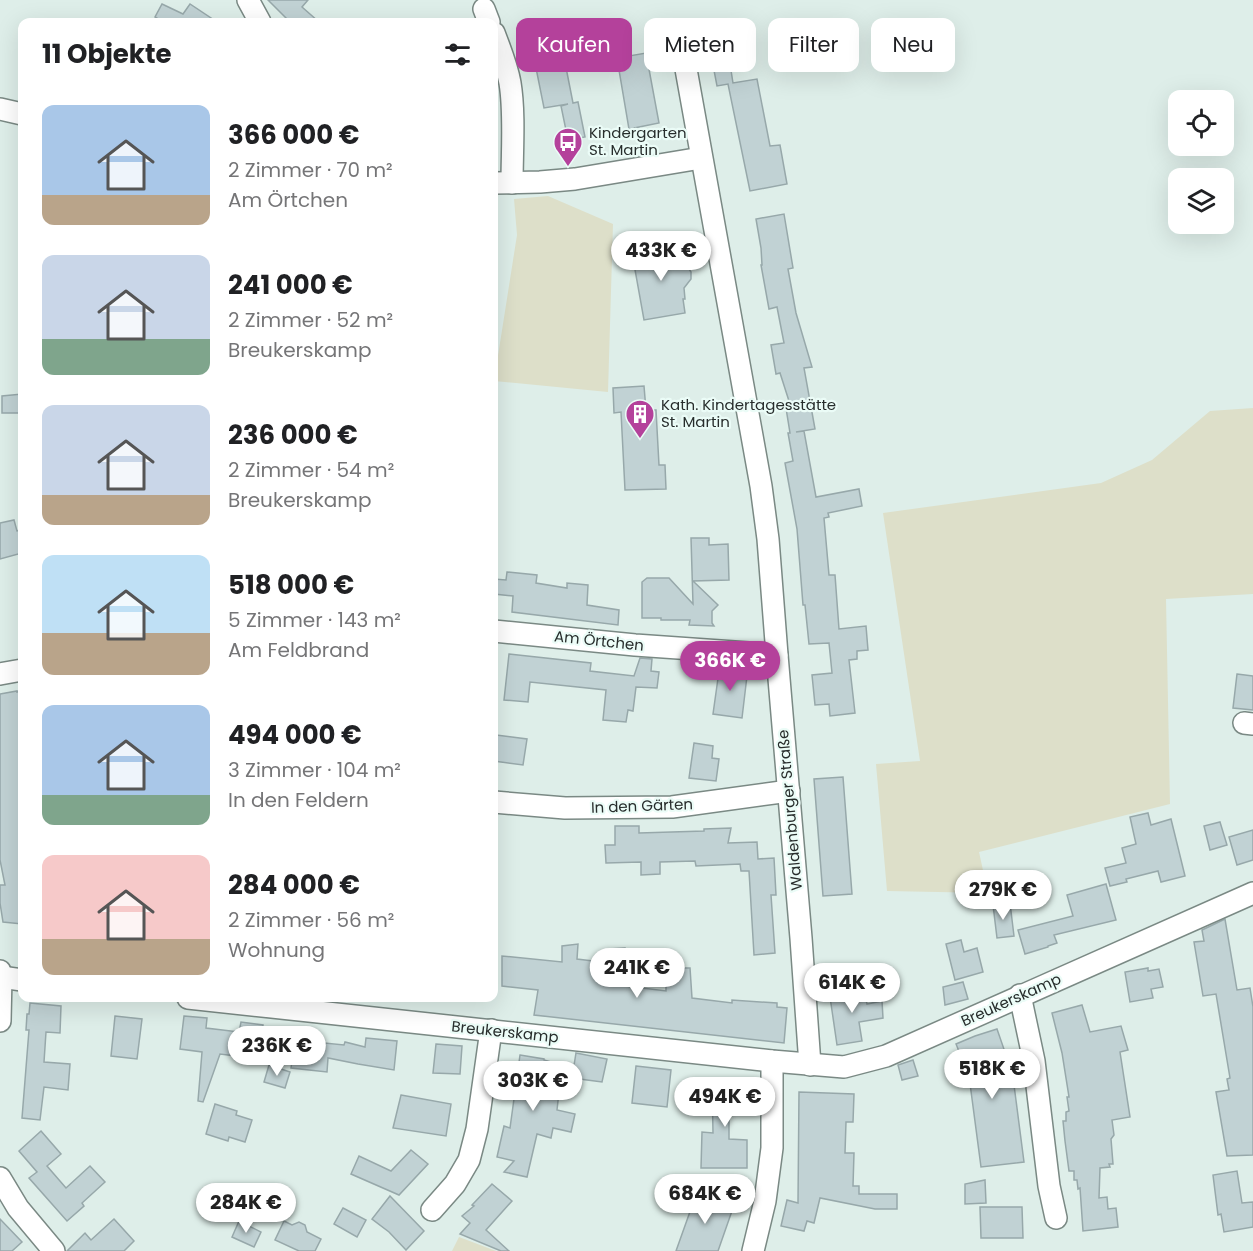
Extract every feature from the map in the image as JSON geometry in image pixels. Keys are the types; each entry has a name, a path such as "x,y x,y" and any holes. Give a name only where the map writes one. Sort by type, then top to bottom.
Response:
{"street":[{"path":"248,0 258,18"},
{"path":"498,44 510,83 512,118 503,183 575,178 701,158"},
{"name":"Waldenburger Straße","path":"686,72 761,486 768,539 810,1065"},
{"path":"0,109 18,113"},
{"name":"Am Örtchen","path":"498,631 635,645 777,655"},
{"path":"0,674 18,671"},
{"name":"In den Gärten","path":"498,802 565,808 672,807 789,791"},
{"name":"Breukerskamp","path":"226,1002 844,1067 886,1056 1253,893"},
{"path":"0,1021 1,974 18,979"},
{"path":"1020,995 1034,1061 1049,1186 1056,1218"},
{"path":"432,1210 455,1184 469,1160 477,1129 491,1030"},
{"path":"753,1251 765,1201 772,1148 772,1061"},
{"path":"0,1178 47,1248"}],"green space":[{"path":"548,196 613,224 608,392 498,381 498,356 517,235 514,199"},
{"path":"1253,408 1253,594 1166,599 1170,804 979,852 988,893 887,891 876,764 920,761 883,513 1101,483 1152,460 1210,411"},
{"path":"459,1237 496,1251 452,1251"}],"building":[{"path":"268,0 308,0 302,7 314,18 286,18"},
{"path":"162,4 183,14 190,4 211,18 157,18 155,17"},
{"path":"644,53 644,72 650,72 659,123 629,129 619,72 632,72 632,55"},
{"path":"537,72 567,72 573,103 578,102 585,137 568,140 561,106 568,104 544,108"},
{"path":"714,72 731,72 733,83 757,79 770,146 780,145 787,184 750,191 728,84 717,86"},
{"path":"784,214 793,268 788,269 796,313 812,367 804,368 815,429 796,432 804,431 816,497 859,489 862,506 828,513 829,517 824,518 829,575 835,575 839,629 866,626 868,650 857,651 857,659 849,660 855,713 830,716 829,704 815,705 812,675 832,673 829,643 809,644 805,605 803,605 797,529 785,463 793,461 785,402 789,401 780,373 776,374 771,345 784,343 777,307 769,309 756,219"},
{"path":"676,246 679,261 691,272 691,279 684,288 685,313 644,320 632,253"},
{"name":"Kath. Kindertagesstätte St. Martin","path":"644,386 646,410 656,410 659,465 665,465 666,489 625,490 621,412 614,413 613,388"},
{"path":"18,394 18,413 2,413 2,396"},
{"path":"14,520 18,531 18,554 0,559 0,523"},
{"path":"691,538 709,538 709,545 728,544 729,580 693,581 718,605 712,611 714,626 689,625 690,620 642,618 642,582 647,578 669,578 693,604"},
{"path":"507,572 537,575 536,583 567,588 567,583 588,585 587,605 619,610 618,625 512,612 513,596 498,594 498,579 506,580"},
{"path":"509,654 591,663 590,671 634,676 640,658 652,659 651,671 659,672 657,688 636,687 633,711 628,710 626,722 603,720 606,690 530,682 528,702 504,700"},
{"path":"720,664 741,667 740,675 747,676 742,718 713,714"},
{"path":"1237,674 1253,676 1253,710 1233,708"},
{"path":"18,692 18,924 3,922 0,903 0,885 5,885 0,860 0,694"},
{"path":"498,735 527,739 523,765 498,762"},
{"path":"694,743 713,746 712,758 719,759 716,781 689,778"},
{"path":"843,777 852,894 823,896 814,779"},
{"path":"1148,813 1151,825 1171,819 1185,876 1161,882 1158,871 1126,879 1127,882 1110,886 1105,868 1126,863 1122,848 1136,844 1130,817"},
{"path":"1220,822 1227,845 1210,850 1204,826"},
{"path":"615,826 639,826 639,833 731,828 728,843 757,842 758,859 774,858 776,895 771,895 775,953 754,955 749,871 741,871 740,864 696,866 695,861 660,862 660,874 641,875 641,862 606,863 605,845 615,845"},
{"path":"1253,830 1253,860 1237,865 1229,837"},
{"path":"1106,884 1116,920 1054,935 1057,943 1025,954 1018,930 1073,916 1067,895"},
{"path":"1010,903 1014,936 997,938 993,905"},
{"path":"1225,919 1237,990 1250,988 1253,1007 1253,1155 1227,1156 1216,1092 1229,1090 1227,1079 1230,1078 1216,994 1203,996 1194,942 1204,941 1202,930"},
{"path":"961,940 964,952 977,948 983,972 955,980 946,944"},
{"path":"578,944 577,959 609,963 609,949 625,948 626,986 666,991 666,968 690,968 692,998 732,1003 732,1000 777,1003 777,1007 787,1008 784,1043 534,1015 538,990 502,986 502,956 562,962 562,946"},
{"path":"1148,968 1148,971 1159,969 1163,987 1151,989 1153,998 1130,1002 1125,972"},
{"path":"963,982 968,999 945,1005 943,987"},
{"path":"850,988 851,991 864,990 867,1004 882,1001 883,1018 859,1022 862,1041 837,1045 829,990"},
{"path":"30,1003 61,1006 60,1033 46,1032 44,1062 70,1064 68,1090 44,1087 40,1120 22,1118 29,1030 26,1030 27,1014 29,1014"},
{"path":"1082,1005 1090,1032 1121,1026 1128,1050 1120,1052 1130,1117 1112,1120 1113,1164 1109,1164 1110,1167 1100,1168 1099,1198 1107,1197 1108,1209 1116,1208 1118,1227 1083,1231 1080,1188 1078,1189 1077,1180 1074,1180 1074,1171 1069,1171 1063,1121 1066,1121 1066,1112 1069,1111 1067,1097 1069,1097 1062,1053 1052,1013"},
{"path":"115,1016 142,1019 137,1059 111,1056"},
{"path":"184,1016 207,1018 206,1028 239,1032 241,1022 263,1025 259,1059 220,1054 203,1102 198,1101 202,1052 180,1049"},
{"path":"997,1029 1006,1055 1004,1056 1007,1086 1014,1085 1024,1162 981,1167 969,1076 956,1044"},
{"path":"366,1038 397,1041 394,1070 328,1058 327,1072 291,1068 295,1040 344,1045 345,1042 365,1047"},
{"path":"436,1044 462,1046 460,1074 433,1073"},
{"path":"576,1053 607,1059 602,1082 572,1078"},
{"path":"520,1055 562,1065 557,1110 575,1114 571,1132 553,1128 551,1138 537,1134 527,1177 504,1172 514,1161 497,1157 504,1126 510,1128"},
{"path":"913,1060 918,1076 902,1080 898,1065"},
{"path":"269,1065 290,1072 285,1088 264,1082"},
{"path":"636,1066 671,1070 667,1107 632,1103"},
{"path":"747,1080 748,1107 729,1108 729,1139 747,1140 747,1168 701,1168 702,1132 713,1133 712,1081"},
{"path":"799,1092 854,1094 853,1122 846,1122 845,1153 854,1153 853,1186 859,1186 859,1194 897,1194 897,1209 875,1209 820,1198 814,1223 807,1221 804,1231 781,1226 787,1200 798,1203"},
{"path":"401,1095 451,1104 446,1136 393,1128"},
{"path":"215,1104 237,1111 236,1115 252,1120 245,1142 229,1137 228,1141 206,1134"},
{"path":"41,1131 61,1154 47,1166 66,1188 90,1166 105,1182 82,1203 84,1206 67,1221 29,1178 37,1172 19,1151"},
{"path":"411,1150 428,1164 399,1195 351,1174 359,1156 391,1171"},
{"path":"1237,1171 1242,1203 1253,1202 1253,1227 1224,1232 1221,1214 1218,1215 1213,1175"},
{"path":"985,1180 986,1203 965,1204 965,1184"},
{"path":"492,1184 512,1201 486,1230 509,1251 501,1251 460,1234 470,1223 462,1216 474,1206 472,1205"},
{"path":"697,1192 712,1197 711,1201 733,1208 718,1251 676,1251"},
{"path":"390,1196 424,1231 406,1250 389,1232 372,1219"},
{"path":"980,1207 1022,1207 1023,1238 981,1238"},
{"path":"343,1208 366,1220 357,1237 334,1224"},
{"path":"0,1219 22,1242 12,1251 0,1251"},
{"path":"114,1219 134,1241 124,1251 67,1251 85,1233 91,1240"},
{"path":"239,1221 261,1232 254,1247 232,1237"},
{"path":"284,1221 292,1225 299,1222 305,1225 307,1232 321,1239 315,1251 299,1251 275,1240"}],"place":[{"name":"Kindergarten St. Martin","path":"568,168"},
{"name":"Kath. Kindertagesstätte St. Martin","path":"640,440"}]}
